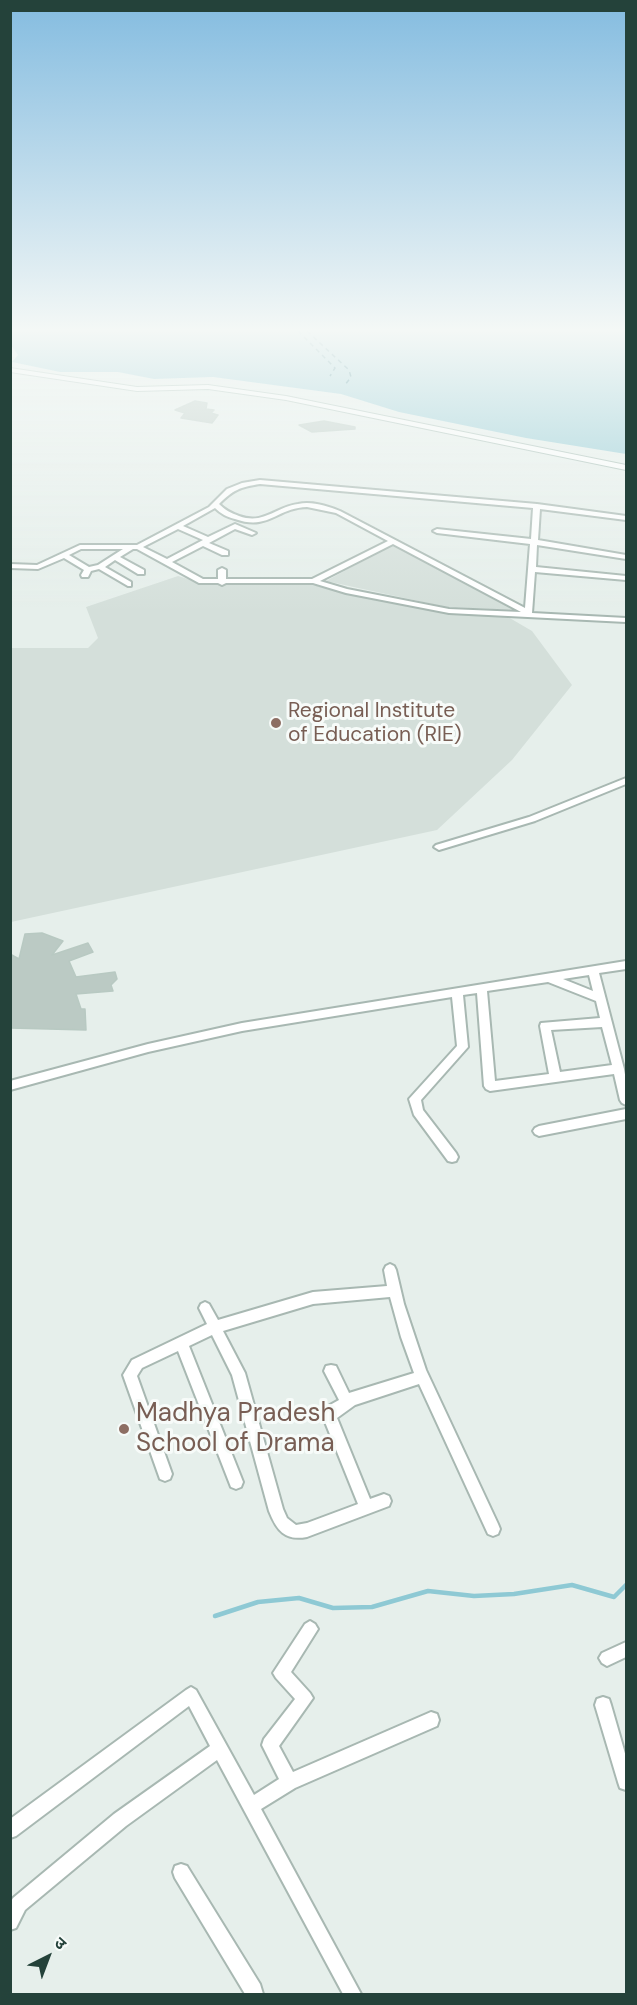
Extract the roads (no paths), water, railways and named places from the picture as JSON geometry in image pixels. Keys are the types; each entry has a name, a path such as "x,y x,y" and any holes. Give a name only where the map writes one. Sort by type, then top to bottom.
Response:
{"street":[{"path":"408,425 627,468"},
{"path":"63,554 86,572 100,567 216,504 230,490 244,484 260,482 537,506 627,518"},
{"path":"216,504 219,509 247,522 264,522 294,506 319,507 348,517 528,613"},
{"path":"528,613 537,506"},
{"path":"178,526 225,553"},
{"path":"167,562 235,526 252,532"},
{"path":"437,531 534,542 627,557"},
{"path":"313,581 392,542"},
{"path":"10,566 38,567 80,547 134,547 202,580 222,583 313,581 346,591 449,611 528,613 627,620"},
{"path":"115,557 141,572"},
{"path":"100,567 128,584"},
{"path":"532,569 627,578"},
{"path":"222,570 222,583"},
{"path":"439,847 532,819 627,781"},
{"path":"10,1086 148,1048 242,1027 627,965"},
{"path":"593,970 627,1100"},
{"path":"548,977 600,998"},
{"path":"482,989 490,1086 619,1069"},
{"path":"453,1157 418,1112 415,1099 463,1047 465,1040 457,992"},
{"path":"555,1076 545,1026 607,1022"},
{"path":"539,1131 627,1114"},
{"path":"390,1270 397,1310 422,1377 493,1529"},
{"path":"165,1474 130,1375 137,1364 215,1328 313,1298 394,1291"},
{"path":"205,1308 238,1372 276,1511 282,1523 294,1532 307,1530 384,1501"},
{"path":"182,1344 236,1482"},
{"path":"331,1371 343,1397 350,1401"},
{"path":"367,1508 330,1418 335,1410 350,1401 422,1377"},
{"path":"289,1782 270,1745 305,1698 281,1673 310,1629"},
{"path":"607,1658 627,1650"},
{"path":"10,1830 191,1695 218,1750 253,1805 352,1995"},
{"path":"603,1705 622,1751 627,1782"},
{"path":"253,1805 289,1782 431,1720"},
{"path":"10,1922 19,1904 120,1820 218,1750"},
{"path":"180,1872 254,1990 254,1995"}],"water":[{"path":"460,425 626,425 626,454"}],"waterway":[{"path":"215,1616 258,1602 299,1598 333,1608 372,1607 428,1591 474,1596 514,1594 572,1585 614,1597 626,1585"}],"place":[{"name":"Regional Institute of Education (RIE)","path":"276,723"},
{"name":"Madhya Pradesh School of Drama","path":"124,1429"}]}
